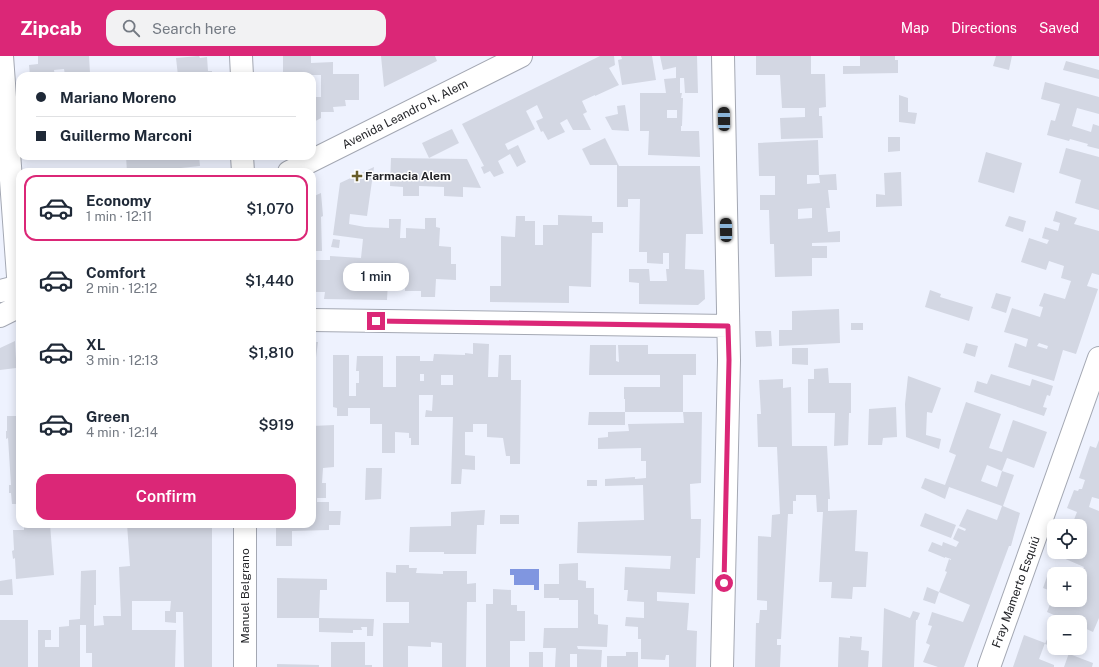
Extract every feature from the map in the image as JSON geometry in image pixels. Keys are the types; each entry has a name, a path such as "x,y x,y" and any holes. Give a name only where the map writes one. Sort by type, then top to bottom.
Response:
{"street":[{"path":"0,316 16,295 2,56"},
{"path":"242,56 242,72"},
{"name":"Avenida Leandro N. Alem","path":"316,158 521,56"},
{"path":"722,667 728,368 723,56"},
{"name":"Avenida Leandro N. Alem","path":"297,168 313,160"},
{"path":"316,320 728,326"},
{"name":"Fray Mamerto Esquiú","path":"989,667 1099,358"},
{"name":"Manuel Belgrano","path":"245,528 245,667"}],"water":[{"path":"510,569 539,569 539,590 534,590 534,585 514,585 514,575 510,575"}],"building":[{"path":"38,56 89,56 90,72 64,72 64,69 54,70 54,72 30,72 29,65 38,64"},
{"path":"199,56 200,58 207,57 208,71 212,72 178,72 176,58"},
{"path":"283,56 311,56 311,63 333,62 333,74 359,74 359,100 345,100 346,106 333,107 334,112 321,112 321,118 316,121 316,97 321,97 321,75 316,75 316,72 283,72"},
{"path":"381,56 435,56 437,61 384,87"},
{"path":"600,56 614,56 615,65 609,68 619,85 582,101 587,112 583,114 591,130 573,130 567,119 560,123 565,132 548,140 543,131 541,132 536,121 543,118 537,105 526,111 535,129 505,144 508,150 518,145 526,162 517,167 510,154 498,161 504,173 494,177 490,171 484,174 481,167 484,166 462,124"},
{"path":"621,56 652,56 656,80 622,85 618,60 622,59"},
{"path":"660,56 697,56 698,93 685,93 684,78 680,78 680,93 682,93 681,98 683,98 681,131 699,131 700,157 648,155 649,131 640,131 640,93 666,93 664,79 676,78 676,67 663,70","holes":["667,110 677,110 677,118 667,118"]},
{"path":"756,56 811,56 811,74 825,74 826,107 819,108 819,116 822,116 823,138 781,139 780,118 805,117 805,108 782,108 780,75 756,75"},
{"path":"860,56 895,56 895,60 898,60 898,73 843,74 843,66 860,66"},
{"path":"996,56 1012,56 1009,70 993,66"},
{"path":"1066,61 1099,70 1099,79 1063,70"},
{"path":"1045,82 1099,97 1099,114 1077,108 1072,126 1091,132 1093,124 1099,126 1099,149 1070,139 1069,141 1047,135 1051,120 1055,121 1060,104 1041,99"},
{"path":"899,95 908,98 908,112 917,113 915,124 899,122"},
{"path":"625,105 629,131 612,130 605,117 618,114 617,106"},
{"path":"452,129 459,143 429,158 422,143"},
{"path":"888,137 900,137 900,151 888,152"},
{"path":"605,138 619,166 700,166 703,234 686,234 685,269 704,270 705,299 698,305 639,304 639,283 629,282 629,269 649,269 650,281 667,281 666,269 669,269 669,253 663,253 663,264 647,263 647,252 639,252 640,199 628,199 628,207 617,207 617,165 590,165 582,149"},
{"path":"818,140 819,175 836,174 837,190 828,190 830,208 826,208 828,232 840,231 840,242 812,243 812,246 827,246 827,258 812,258 812,276 775,277 774,244 770,244 769,210 760,210 760,195 775,195 775,176 759,176 758,143","holes":["807,175 819,175 820,183 807,184","812,208 812,218 798,219 798,209"]},
{"path":"1066,148 1099,157 1099,210 1075,203 1081,180 1059,173"},
{"path":"986,152 1022,163 1014,193 978,182"},
{"path":"391,158 467,159 481,188 463,187 463,197 444,196 444,187 419,186 419,196 403,196 403,187 390,186"},
{"path":"126,160 199,160 200,166 181,168 127,168"},
{"path":"374,167 367,216 350,214 349,224 365,227 389,228 389,219 401,219 400,238 406,238 406,228 425,229 425,218 436,218 436,227 440,228 439,246 451,247 451,264 456,264 456,280 436,279 435,297 421,297 421,291 405,291 405,282 388,281 387,300 324,299 325,292 316,292 316,260 330,260 330,256 361,258 363,239 333,235 340,183"},
{"path":"901,172 902,206 876,207 876,194 885,195 884,173"},
{"path":"321,193 323,216 321,217 322,251 316,251 316,195"},
{"path":"1056,211 1077,218 1074,224 1099,231 1099,275 1092,273 1087,286 1098,289 1076,354 1063,350 1054,381 1008,367 1015,343 1026,347 1028,339 1004,332 1012,308 1040,317 1043,307 1039,306 1044,293 1065,299 1071,281 1061,278 1064,266 1049,261 1046,270 1021,262 1029,238 1047,244 1049,240 1042,238 1045,227 1058,231 1060,223 1053,221","holes":["1039,343 1048,346 1047,349 1037,346"]},
{"path":"558,215 592,216 592,222 603,222 603,233 592,233 591,287 569,286 569,303 490,302 490,286 501,286 501,236 515,237 516,216 525,216 525,221 535,221 535,245 543,245 543,225 558,225"},
{"path":"1009,216 1026,221 1023,232 1005,226"},
{"path":"333,239 340,240 339,248 331,247"},
{"path":"930,290 941,294 940,297 973,307 969,321 925,307"},
{"path":"996,293 1011,297 1006,313 991,308"},
{"path":"839,309 840,343 779,346 779,330 792,330 792,311"},
{"path":"851,323 863,323 863,330 851,330"},
{"path":"755,331 771,331 772,346 756,347"},
{"path":"15,341 16,368 0,370 0,348"},
{"path":"316,342 318,342 316,357"},
{"path":"473,343 489,344 488,377 498,377 499,355 511,355 511,380 521,380 520,464 510,464 510,456 506,456 503,438 487,437 487,424 473,424 473,432 465,432 465,455 475,456 475,470 462,469 461,484 451,484 453,417 425,417 426,410 432,411 433,395 419,395 419,445 411,445 409,433 395,432 395,453 382,453 382,424 370,424 370,408 348,408 348,416 337,416 337,408 333,407 333,355 349,355 349,396 356,396 356,383 359,383 359,371 356,371 357,356 383,356 383,387 396,387 396,356 420,356 420,361 433,361 434,354 473,354","holes":["420,374 424,374 424,381 420,381","441,375 453,375 453,385 441,385"]},
{"path":"966,343 978,346 975,357 963,353"},
{"path":"590,345 616,345 616,361 619,362 618,345 648,345 648,354 696,354 696,375 683,375 683,412 625,412 624,387 660,387 660,375 589,375"},
{"path":"792,348 808,348 808,365 792,364"},
{"path":"828,368 829,383 851,383 851,413 849,413 848,445 834,446 835,413 808,413 808,379 814,379 814,369"},
{"path":"991,374 1030,386 1032,379 1053,386 1050,396 1047,395 1043,407 1047,408 1044,416 974,392 977,381 987,384"},
{"path":"908,376 941,388 932,413 927,412 926,435 941,439 939,449 906,437 905,404"},
{"path":"783,379 783,388 791,387 792,446 827,446 830,499 828,499 828,511 857,510 855,551 868,552 866,587 853,587 852,599 831,598 832,582 819,582 823,512 817,512 816,495 796,495 796,501 793,501 793,514 788,514 781,639 777,639 777,645 781,645 780,667 755,667 756,623 759,623 760,610 767,610 767,601 757,600 758,536 771,537 772,515 780,514 777,447 758,447 757,414 761,414 759,380"},
{"path":"966,402 1001,414 989,448 1002,452 1013,420 1047,432 1034,468 1007,458 1002,471 1014,475 1003,506 1020,513 1011,546 1009,546 964,667 938,667 923,662 930,645 926,643 932,626 928,625 932,612 963,622 970,605 939,592 947,572 945,571 949,559 951,559 928,551 932,542 942,546 943,542 956,547 959,542 953,539 958,528 965,531 966,529 959,526 967,509 997,520 1002,506 949,487 945,499 921,488 925,478 945,485 956,455 949,452","holes":["987,465 1002,471 997,487 981,481"]},
{"path":"896,407 897,437 883,438 882,445 868,445 869,409"},
{"path":"589,412 625,412 625,425 588,425"},
{"path":"683,412 702,412 701,483 690,484 691,519 701,519 700,558 696,558 695,594 657,592 657,601 689,603 687,630 697,631 696,667 669,667 669,655 666,655 665,660 641,659 641,639 638,639 638,627 625,626 626,617 644,618 644,602 627,601 628,590 624,590 625,567 670,569 671,556 577,553 578,522 644,520 643,485 605,486 605,479 635,477 635,479 646,478 646,461 641,461 641,448 598,449 598,438 608,437 608,432 629,431 628,424 684,423"},
{"path":"7,416 16,416 16,504 12,504 11,493 9,493 9,485 11,485 8,438 6,439"},
{"path":"334,425 334,467 323,468 322,483 326,483 326,498 317,498 317,502 329,502 329,511 341,511 340,525 329,525 329,530 292,531 292,546 276,546 276,528 316,528 316,426"},
{"path":"1099,440 1099,499 1092,497 1089,507 1099,511 1099,618 1093,632 1087,629 1087,615 1054,615 1047,612 1049,607 1087,607 1087,567 1066,559 1087,559 1087,519 1074,519 1077,512 1067,508 1074,490 1078,491 1079,489 1082,489 1085,480 1079,478 1090,446 1096,448"},
{"path":"366,468 382,468 381,499 365,500"},
{"path":"587,480 597,480 597,486 587,486"},
{"path":"485,510 484,525 477,525 476,554 409,552 410,527 451,526 451,512"},
{"path":"925,513 956,525 951,538 920,526"},
{"path":"500,515 519,515 519,524 500,524"},
{"path":"24,528 50,528 54,575 16,579 15,558 13,559 12,551 14,550 13,530 24,530"},
{"path":"127,528 212,528 212,667 184,667 183,612 176,612 176,623 165,622 165,611 170,611 171,601 132,601 132,630 176,630 175,667 92,667 92,653 86,653 86,625 80,625 80,667 38,667 38,630 51,630 51,640 45,640 45,647 59,647 59,627 69,626 69,620 80,619 81,571 96,570 96,605 94,605 94,626 104,625 103,616 121,616 119,567 130,566"},
{"path":"578,563 578,580 586,581 586,588 594,588 594,614 598,615 598,624 608,625 607,647 577,646 578,649 602,650 601,667 577,667 577,654 570,654 570,667 555,667 556,648 543,648 544,628 578,628 578,600 544,598 544,584 559,584 559,564"},
{"path":"396,565 409,565 409,568 417,568 416,573 443,574 443,571 467,571 467,584 476,583 476,602 467,602 466,667 442,667 442,643 431,642 431,647 408,646 408,667 383,667 383,623 409,623 409,602 386,602 386,572 396,573"},
{"path":"1047,577 1047,589 1043,588"},
{"path":"277,578 327,579 327,590 320,590 319,618 277,618"},
{"path":"12,579 13,595 0,595 0,581"},
{"path":"927,587 939,592 935,604 923,600"},
{"path":"493,589 511,590 511,605 517,605 517,611 525,611 525,641 510,641 510,667 486,667 486,604 493,604"},
{"path":"884,608 910,618 913,611 920,613 916,620 914,667 882,667"},
{"path":"319,618 374,619 373,636 367,636 367,627 361,627 362,630 353,630 353,633 319,632"},
{"path":"0,620 28,620 28,667 0,667"},
{"path":"1024,635 1045,643 1039,659 1054,665 1054,667 1013,667"},
{"path":"850,636 862,637 861,650 869,651 868,667 838,667 839,637 850,638"},
{"path":"331,642 365,642 365,665 372,665 372,667 331,667"},
{"path":"529,652 543,652 543,667 529,667"},
{"path":"626,652 638,652 638,667 607,667 607,656 626,656"},
{"path":"1068,655 1093,663 1092,667 1064,667"},
{"path":"277,664 319,665 319,667 277,667"}],"place":[{"name":"Farmacia Alem","path":"357,176"}],"route":[{"path":"376,321 728,326 729,360 724,583"}]}
